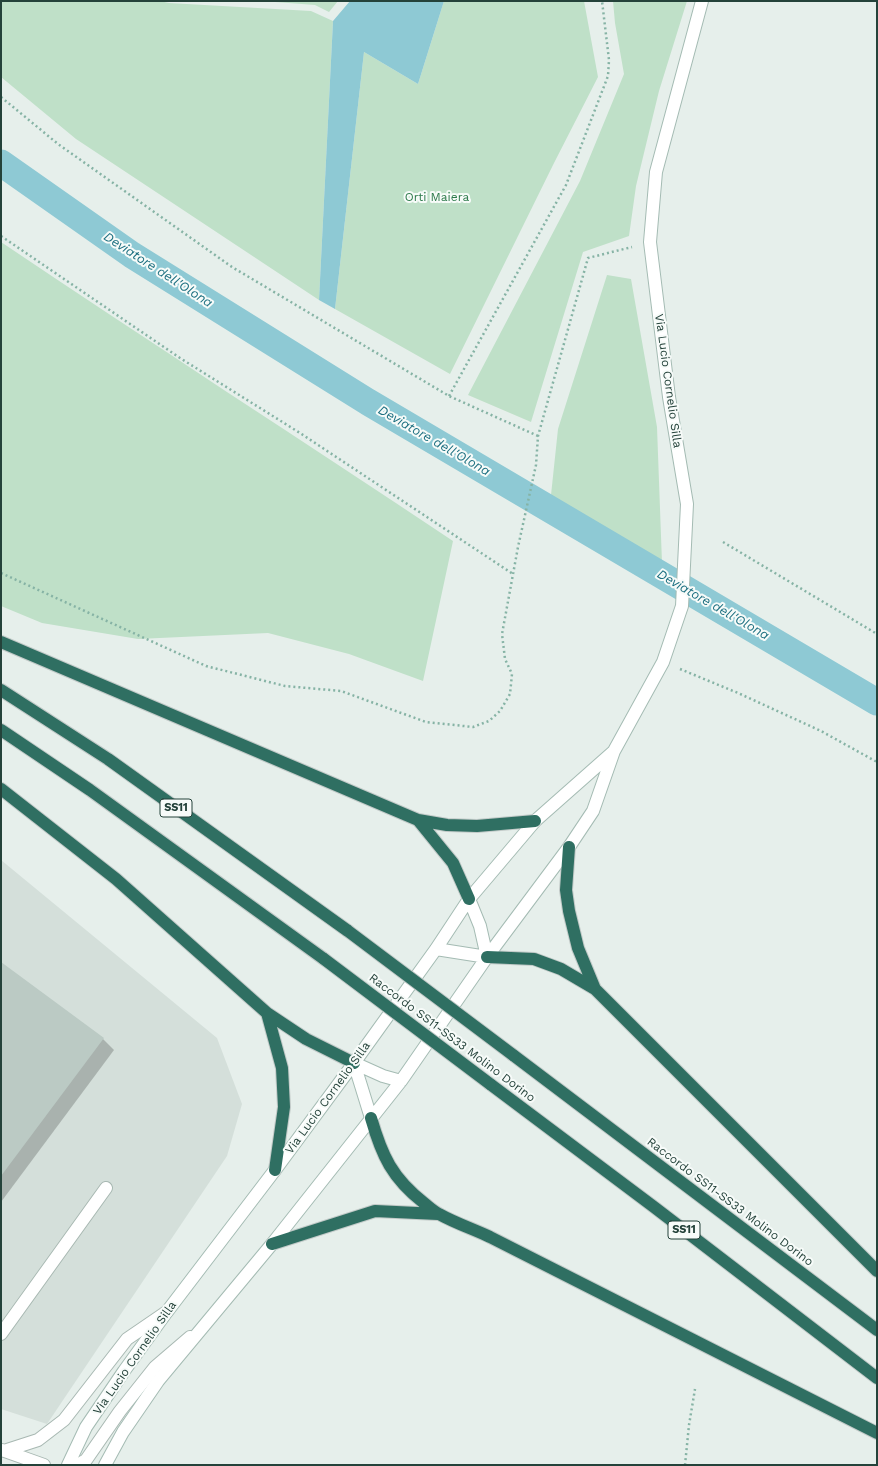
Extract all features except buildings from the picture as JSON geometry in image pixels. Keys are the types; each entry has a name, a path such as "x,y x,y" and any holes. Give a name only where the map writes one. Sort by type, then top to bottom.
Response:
{"highway":[{"path":"1,642 418,820 448,825 477,826 535,821"},
{"name":"Raccordo SS11-SS33 Molino Dorino","path":"1,690 108,759 348,931 877,1330"},
{"name":"Raccordo SS11-SS33 Molino Dorino","path":"1,730 90,790 324,959 654,1207 877,1378"},
{"path":"1,789 116,879 267,1013 306,1039 354,1064"},
{"path":"418,820 453,864 469,898"},
{"path":"570,847 566,890 569,911 578,948 596,989"},
{"path":"487,957 534,959 561,969 596,989 877,1271"},
{"path":"267,1013 282,1068 284,1107 275,1170"},
{"path":"371,1118 386,1161 401,1182 414,1195 438,1214 497,1240 877,1433"},
{"path":"272,1244 375,1211 438,1214"}],"street":[{"name":"Via Lucio Cornelio Silla","path":"105,1465 123,1432 158,1381 272,1244 401,1081 487,957 570,847 593,810 614,751 665,657 682,606 687,504 669,397 650,242 656,172 702,1"},
{"name":"Via Lucio Cornelio Silla","path":"68,1465 86,1427 166,1313 354,1064 436,949 469,898 535,821 614,751"},
{"path":"436,949 487,957 480,926 469,898"},
{"path":"354,1064 383,1076 401,1081"},
{"path":"354,1064 371,1118"},
{"path":"1,1334 106,1188"},
{"path":"3,1450 38,1440 64,1420 127,1338 166,1313"},
{"path":"77,1465 86,1460 120,1411 155,1367 208,1322"},
{"path":"3,1450 44,1465"}],"path":[{"path":"449,396 566,185 608,76 609,60 602,1"},
{"path":"1,97 58,144 232,267 449,396 538,436"},
{"path":"1,236 180,358 300,433 513,574"},
{"path":"1,573 206,666 285,686 341,691 426,722 473,727 489,721 500,711 510,694 512,674 505,659 502,634 518,547 536,465 538,436 588,258 650,242"},
{"path":"723,542 877,634"},
{"path":"665,657 738,693 821,731 877,762"},
{"path":"685,1465 689,1424 695,1389"}],"shaded area":[{"path":"1,860 217,1038 242,1104 227,1156 47,1424 1,1409"}],"green space":[{"path":"1,1 160,1 169,3 311,11 333,21 319,300 76,139 1,77"},
{"path":"262,1 338,1 329,12 315,5"},
{"name":"Orti Maiera","path":"444,1 584,1 598,77 450,374 335,309 364,52 418,84"},
{"path":"613,1 687,1 659,91 636,186 629,236 583,252 531,422 468,395 580,181 624,74 615,23"},
{"path":"1,242 453,541 423,681 349,654 268,633 138,639 42,623 1,606"},
{"path":"607,275 631,279 657,427 662,563 551,495 558,429"}],"water":[{"path":"350,1 444,1 418,84 364,52 335,309 319,300 333,21"}],"waterway":[{"name":"Deviatore dell'Olona","path":"1,163 132,255 368,402 877,702"}]}
